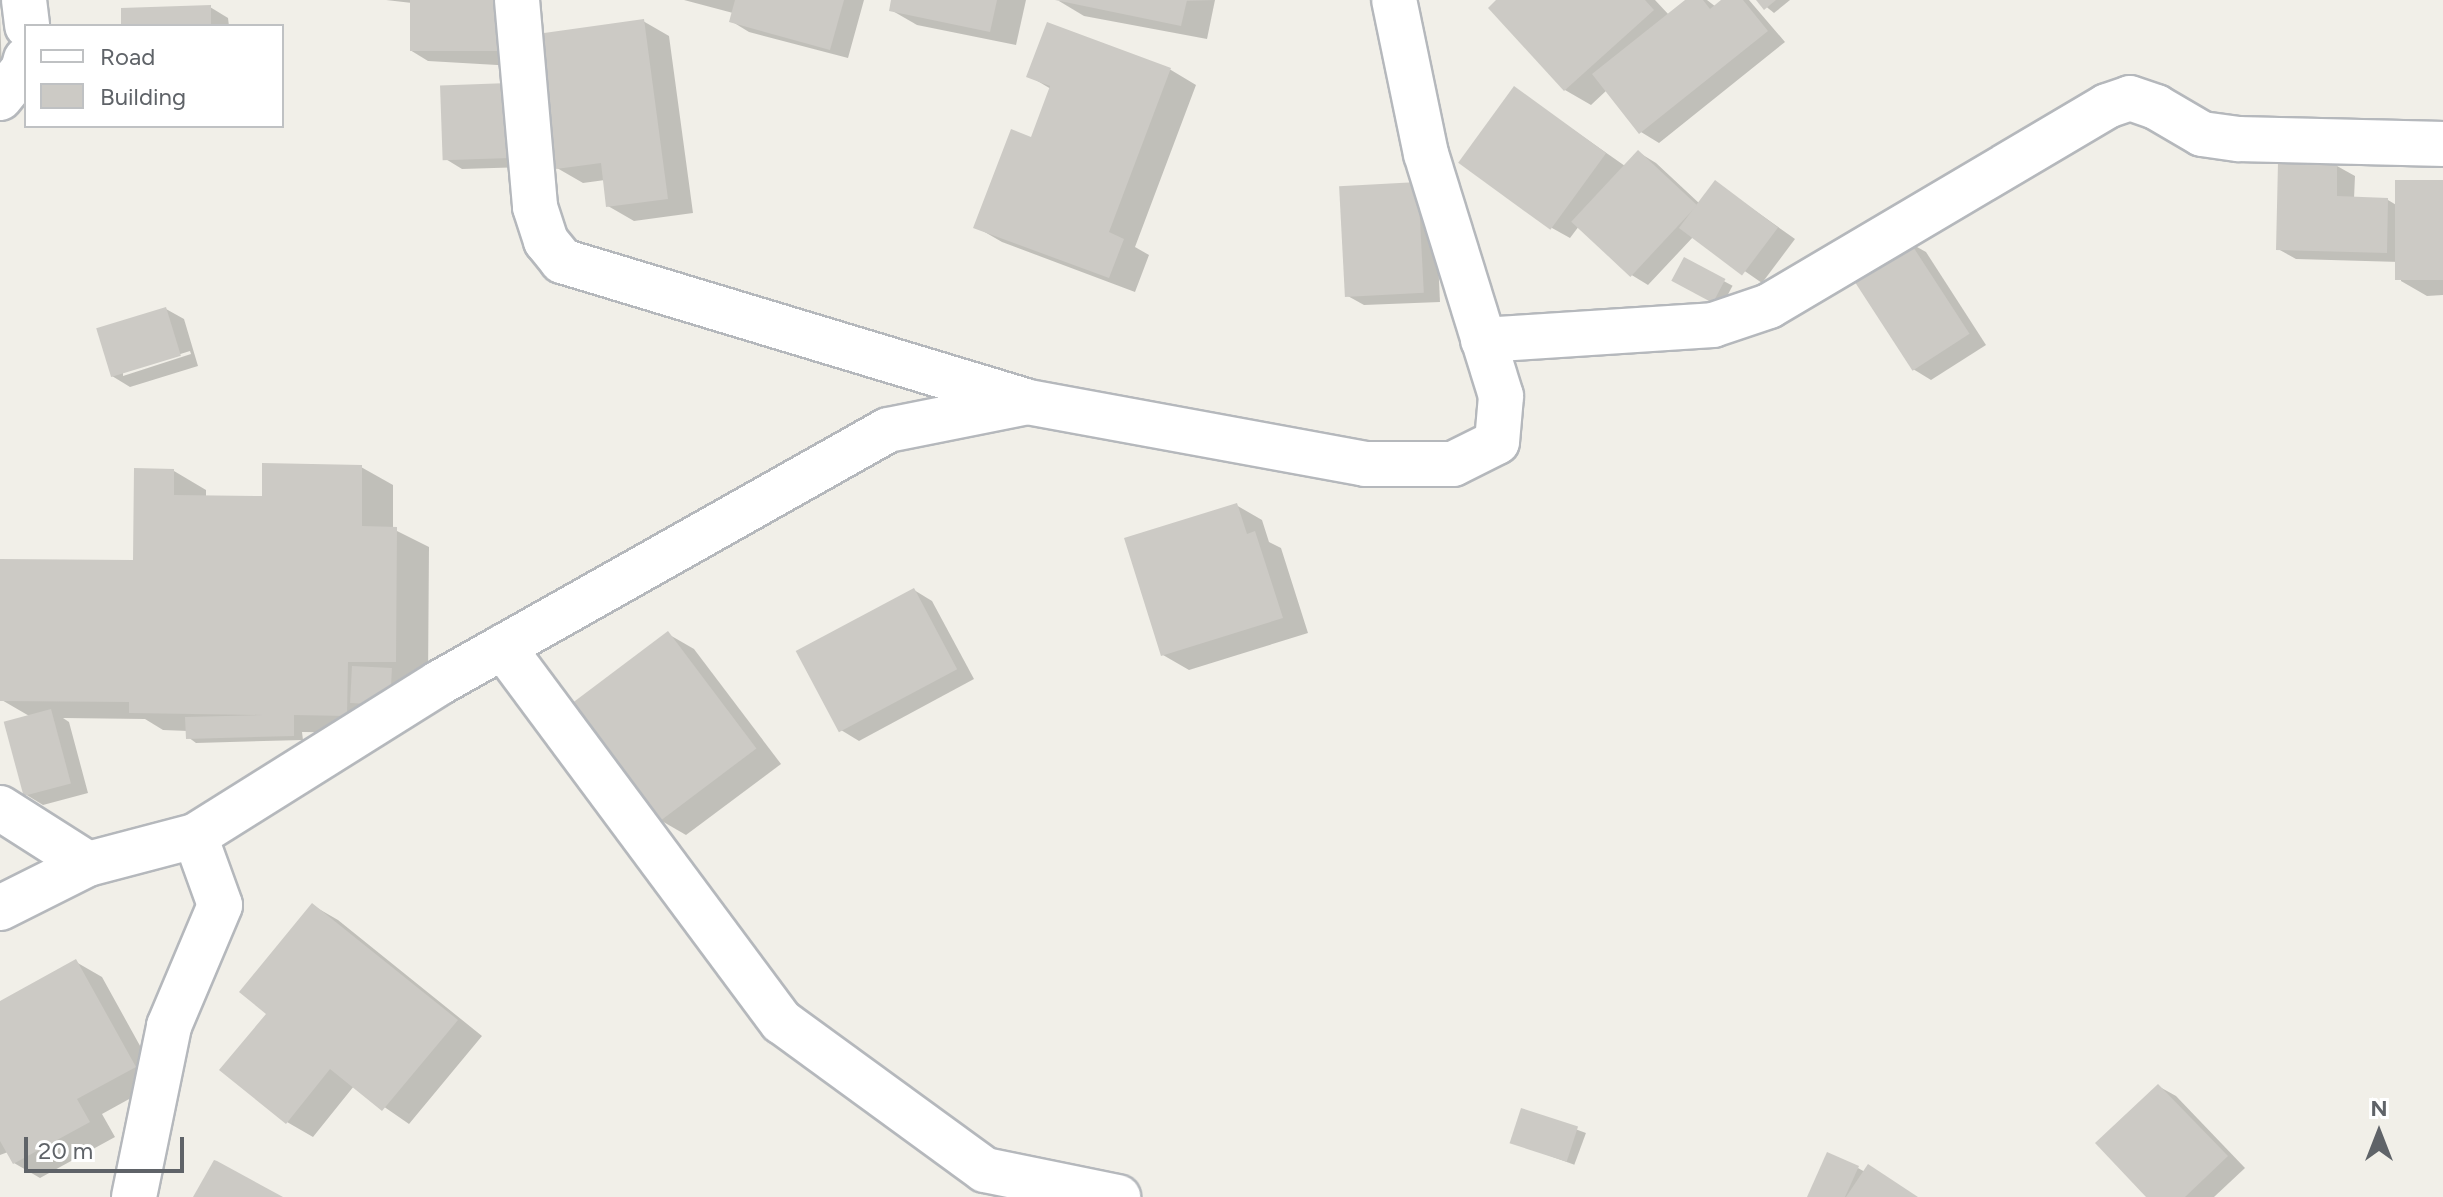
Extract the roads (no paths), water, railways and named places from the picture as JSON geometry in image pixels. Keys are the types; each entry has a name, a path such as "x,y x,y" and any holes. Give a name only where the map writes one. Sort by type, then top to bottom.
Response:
{"street":[{"path":"24,0 27,24"},
{"path":"517,0 535,207 546,241 562,261 1028,402 1365,464 1453,464 1497,442 1501,396 1426,154 1394,0"},
{"path":"0,98 24,66"},
{"path":"1483,340 1713,325 1769,306 2107,106 2130,98 2156,107 2202,134 2239,139 2443,144"},
{"path":"0,908 88,864 195,836 439,683 888,430 1028,402"},
{"path":"503,647 782,1022 985,1170 1118,1197"},
{"path":"0,808 88,864"},
{"path":"134,1197 169,1026 220,905 195,836"}]}
